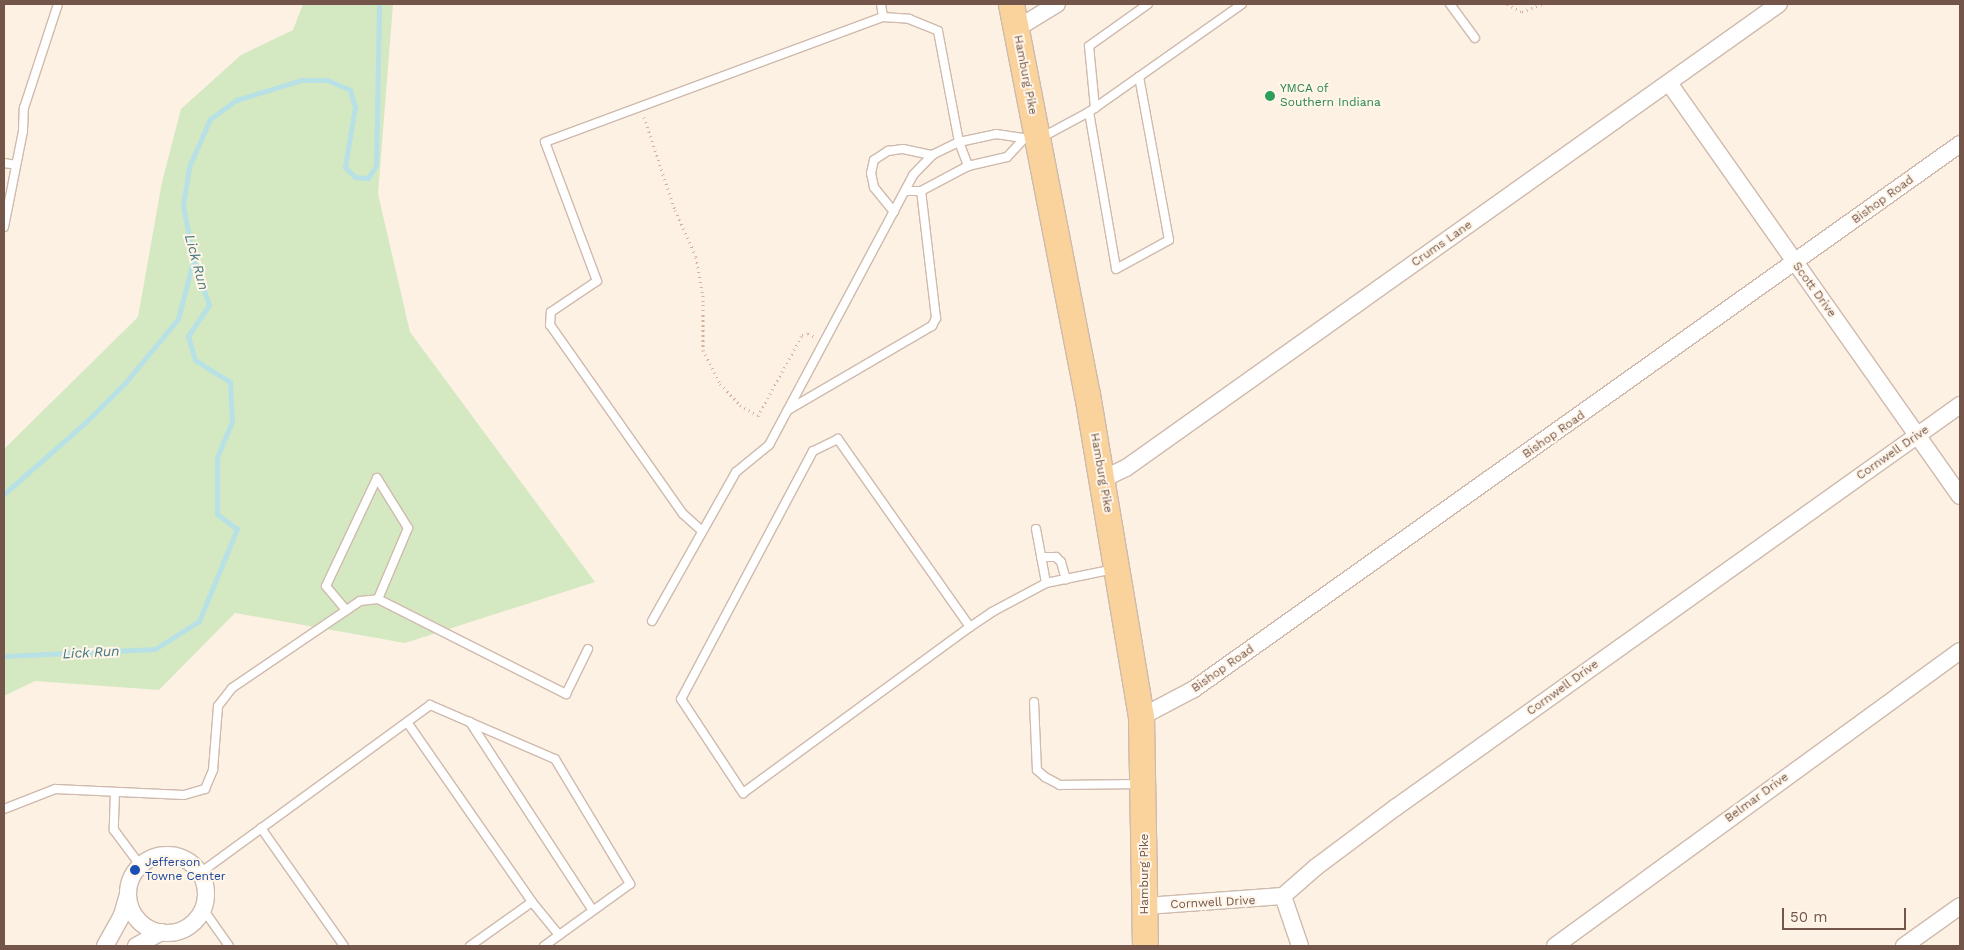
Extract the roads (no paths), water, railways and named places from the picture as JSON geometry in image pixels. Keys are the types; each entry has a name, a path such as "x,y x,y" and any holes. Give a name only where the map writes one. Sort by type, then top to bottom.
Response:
{"main road":[{"name":"Hamburg Pike","path":"1011,4 1030,140 1102,480 1141,717 1145,784 1145,946"}],"street":[{"path":"1016,29 1058,4"},
{"name":"Crums Lane","path":"1102,480 1126,468 1779,4"},
{"name":"Scott Drive","path":"1669,83 1960,496"},
{"name":"Bishop Road","path":"1141,717 1194,690 1795,264 1960,144"},
{"name":"Cornwell Drive","path":"1146,906 1283,896 1316,867 1395,808 1960,405"},
{"name":"Belmar Drive","path":"1555,946 1960,651"},
{"path":"105,946 122,916 130,882 140,865 156,856 168,854 186,860 200,873 205,884 203,909 186,928 161,932 136,946"},
{"path":"128,894 134,915 146,926 161,932"},
{"path":"1283,896 1300,946"},
{"path":"1904,946 1960,906"}],"lane":[{"path":"4,227 16,165 24,108 58,4"},
{"path":"881,4 883,17"},
{"path":"1139,77 1169,240 1116,269 1092,110 1089,46 1148,4"},
{"path":"906,191 921,191 968,166 1007,157 1030,140 1092,110 1242,4"},
{"path":"1450,4 1475,38"},
{"path":"702,531 682,514 550,324 552,312 597,282 545,142 883,17 909,19 938,31 959,142 968,166"},
{"path":"652,621 736,472 769,445 913,175 932,155 959,142 996,134 1030,140"},
{"path":"894,212 874,187 870,173 874,160 888,151 903,148 932,155"},
{"path":"4,163 16,165"},
{"path":"788,411 932,326 936,318 921,191"},
{"path":"970,627 838,439 813,451 681,699 743,793 992,612 1046,583 1118,568"},
{"path":"346,610 326,586 376,478 408,528 378,599"},
{"path":"1036,529 1046,583"},
{"path":"1041,557 1056,557 1061,562 1066,579"},
{"path":"4,808 55,789 184,796 205,789 213,770 218,706 232,688 360,601 378,599 566,694 588,649"},
{"path":"1034,702 1037,770 1045,777 1060,785 1145,784"},
{"path":"200,873 430,705 555,759 630,884 544,946"},
{"path":"407,722 532,902 559,935"},
{"path":"470,722 593,911"},
{"path":"115,792 114,830 140,865"},
{"path":"261,828 344,946"},
{"path":"470,946 532,902"},
{"path":"203,909 229,946"}],"waterway":[{"name":"Lick Run","path":"4,656 155,649 199,621 237,529 217,514 217,457 232,422 230,382 195,360 188,336 209,305 194,261 183,206 189,167 210,119 236,100 302,80 327,80 350,90 355,107 345,167 355,177 368,178 376,165 379,4"},
{"path":"4,494 87,421 125,383 178,319 193,261"}],"place":[{"name":"YMCA of Southern Indiana","path":"1270,96"},
{"name":"Jefferson Towne Center","path":"135,870"}]}
